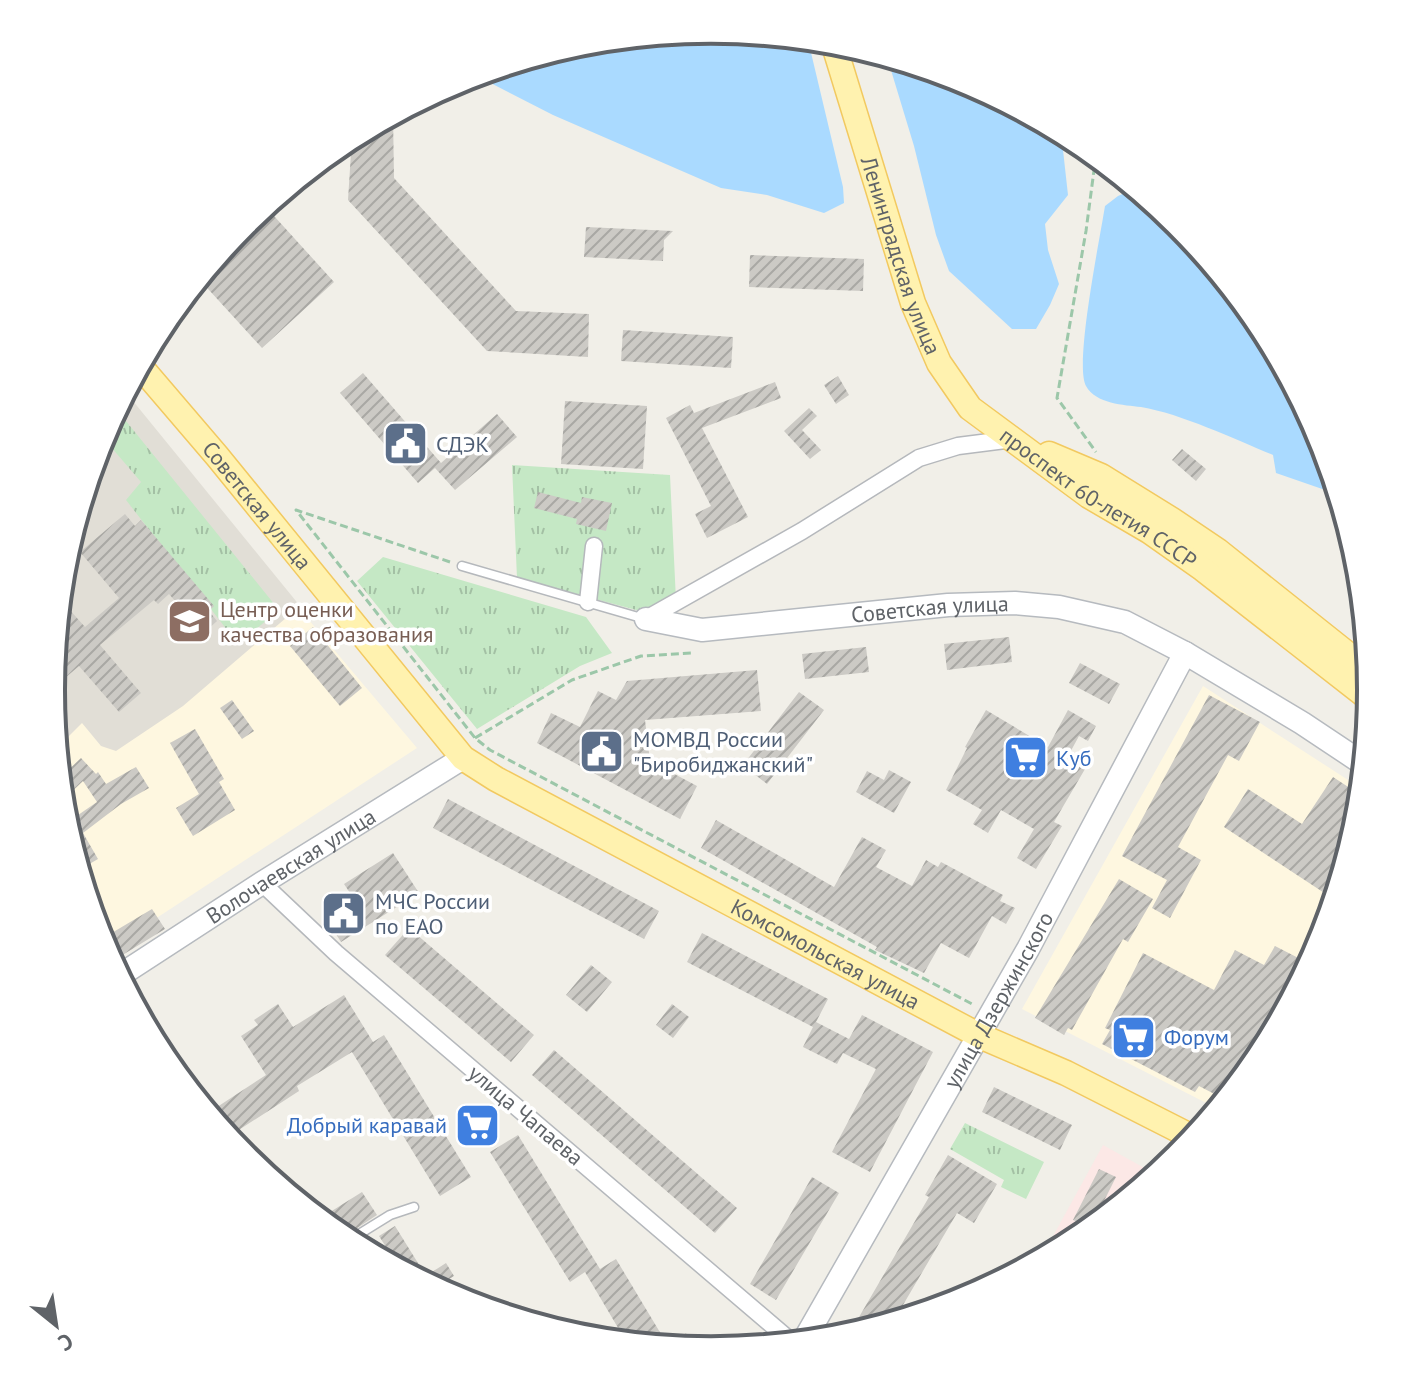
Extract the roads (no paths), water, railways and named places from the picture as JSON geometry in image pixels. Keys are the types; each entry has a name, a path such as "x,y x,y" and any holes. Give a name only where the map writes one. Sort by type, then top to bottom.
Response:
{"main road":[{"name":"Ленинградская улица","path":"837,56 913,303 939,363 970,408 1013,439"},
{"name":"Советская улица","path":"148,375 469,748"},
{"name":"проспект 60-летия СССР","path":"1013,439 1089,496 1248,588 1357,663"},
{"name":"проспект 60-летия СССР","path":"1248,588 1358,688"},
{"name":"Советская улица","path":"646,619 702,630 948,605 1015,603 1059,607 1125,622 1185,653 1354,758"},
{"name":"улица Дзержинского","path":"811,1329 980,1036 1185,653"},
{"name":"Волочаевская улица","path":"129,970 469,748"},
{"name":"Комсомольская улица","path":"469,748 496,779 980,1036 1066,1073 1183,1133"}],"street":[{"path":"646,619 802,531 919,458 958,446 1013,439"},
{"path":"588,602 594,546"},
{"name":"улица Чапаева","path":"262,883 336,953 781,1333"}],"lane":[{"name":"Советская улица","path":"462,566 646,619"},
{"path":"361,1233 390,1215 414,1207"}],"water":[{"path":"669,45 754,45 811,52 843,187 844,203 824,213 767,195 721,188 553,115 491,83 585,56"},
{"path":"891,70 959,93 1063,148 1068,195 1045,224 1048,250 1059,284 1036,329 1012,329 949,271 936,235"},
{"path":"1124,193 1169,233 1198,264 1249,331 1291,405 1326,490 1276,473 1273,455 1173,415 1103,400 1086,386 1083,354 1094,271 1105,206"}],"place":[{"name":"СДЭК","path":"405,444"},
{"name":"Центр оценки качества образования","path":"189,622"},
{"name":"МОМВД России \"Биробиджанский\"","path":"602,752"},
{"name":"Куб","path":"1025,758"},
{"name":"МЧС России по ЕАО","path":"344,914"},
{"name":"Форум","path":"1133,1037"},
{"name":"Добрый каравай","path":"478,1125"}]}
